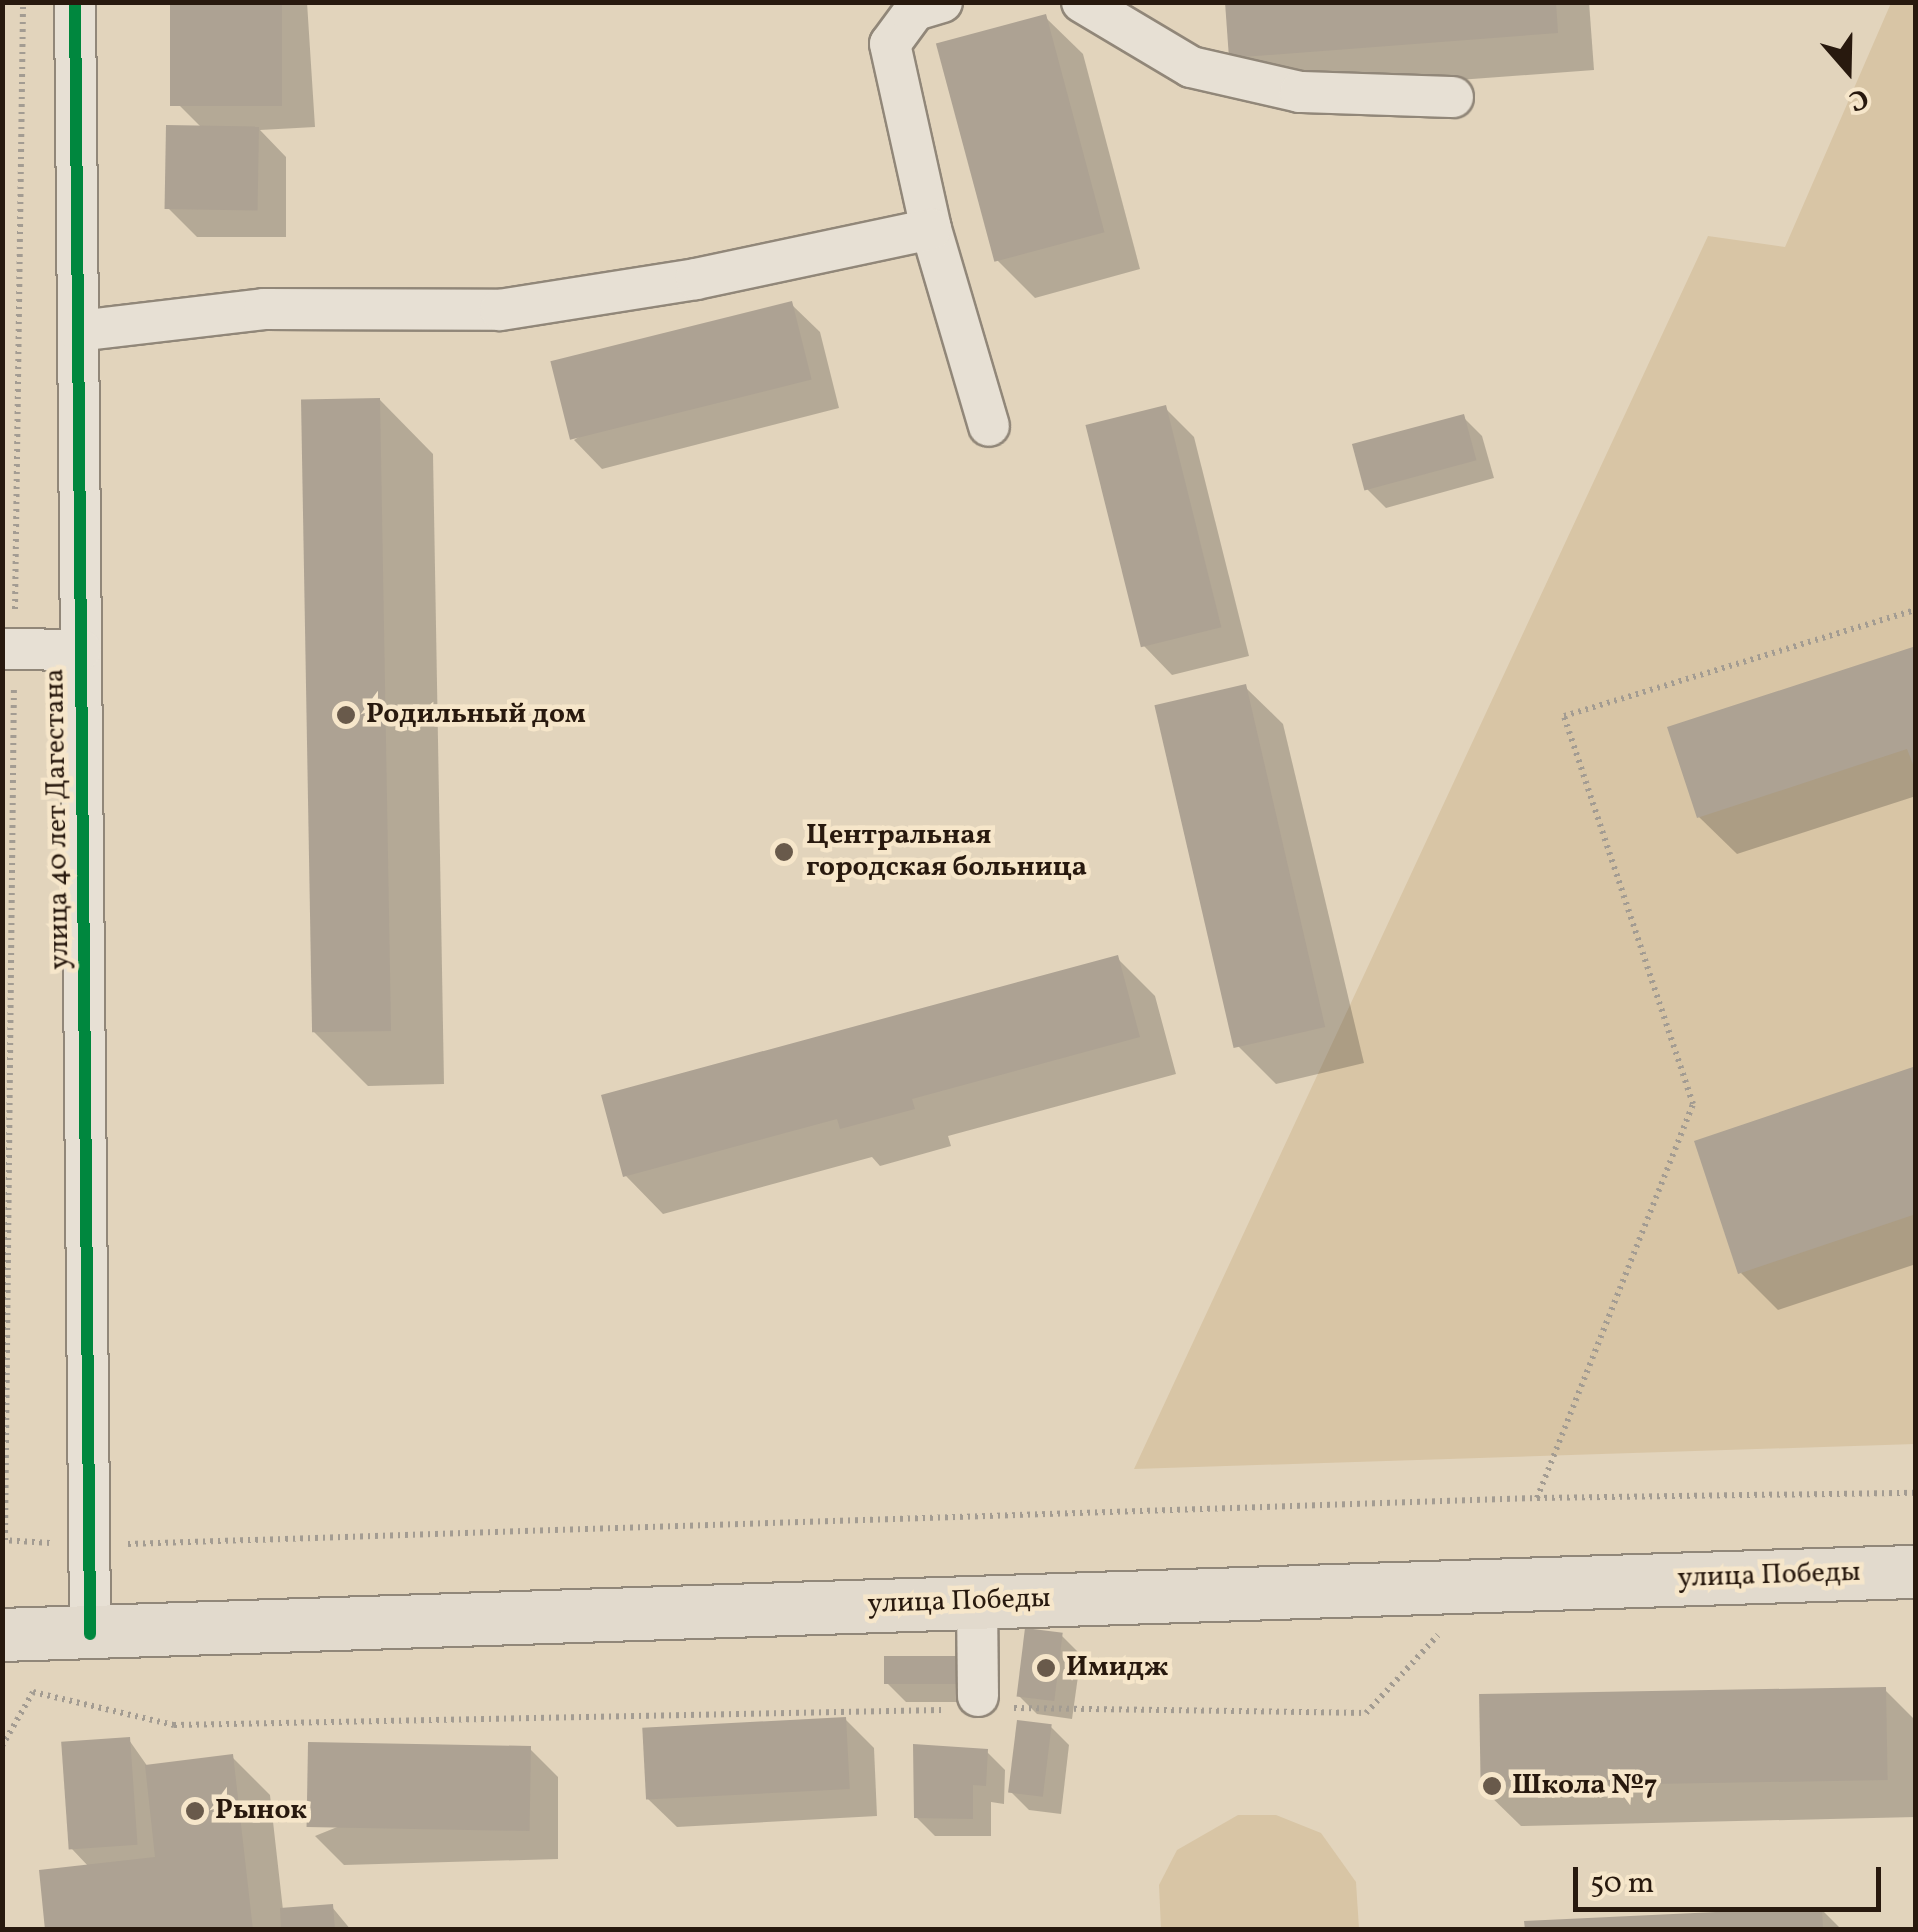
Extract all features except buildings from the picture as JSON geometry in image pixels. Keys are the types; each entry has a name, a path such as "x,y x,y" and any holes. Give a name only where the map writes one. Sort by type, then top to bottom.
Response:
{"main road":[{"name":"улица Победы","path":"2,1636 90,1629 1916,1562"},
{"name":"улица Победы","path":"2,1626 90,1629 1916,1572"}],"street":[{"name":"улица 40 лет Дагестана","path":"75,2 90,1629"},
{"path":"942,2 914,10 890,44 930,229 989,426"},
{"path":"1082,2 1191,67 1300,92 1453,97"},
{"path":"78,331 264,309 500,310 696,279 930,229"},
{"path":"9,649 81,650"},
{"path":"978,1601 978,1696"}],"path":[{"path":"23,2 9,649 4,1540 90,1546 1538,1498 1916,1492"},
{"path":"1538,1498 1694,1104 1564,716 1916,610"}],"shaded area":[{"path":"1891,3 1915,3 1915,1444 1134,1469 1708,236 1785,247"},
{"path":"1238,1815 1276,1815 1321,1833 1356,1882 1359,1929 1161,1929 1159,1885 1177,1850"}],"cycle path":[{"path":"75,2 90,1634"}],"place":[{"name":"Родильный дом","path":"346,715"},
{"name":"Центральная городская больница","path":"784,852"},
{"name":"Имидж","path":"1046,1668"},
{"name":"Школа №7","path":"1492,1786"},
{"name":"Рынок","path":"195,1811"}]}
